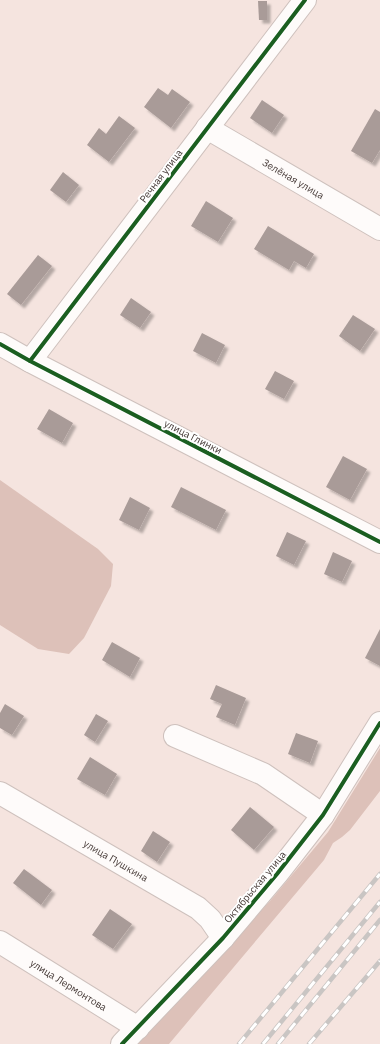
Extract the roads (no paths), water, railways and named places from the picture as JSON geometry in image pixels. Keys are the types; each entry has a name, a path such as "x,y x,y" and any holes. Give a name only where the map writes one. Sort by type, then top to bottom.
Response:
{"street":[{"name":"Речная улица","path":"30,362 305,0"},
{"name":"Зелёная улица","path":"207,128 380,229"},
{"name":"улица Глинки","path":"0,344 30,362 380,542"},
{"name":"Октябрьская улица","path":"122,1044 222,938 278,874 323,815 380,723"},
{"path":"175,736 263,774 323,815"},
{"name":"улица Пушкина","path":"0,792 198,908 210,919 222,938"},
{"name":"улица Лермонтова","path":"0,942 138,1028"}],"railway":[{"path":"239,1044 380,874"},
{"path":"263,1044 380,902"},
{"path":"278,1044 380,920"},
{"path":"309,1044 380,961"}]}
